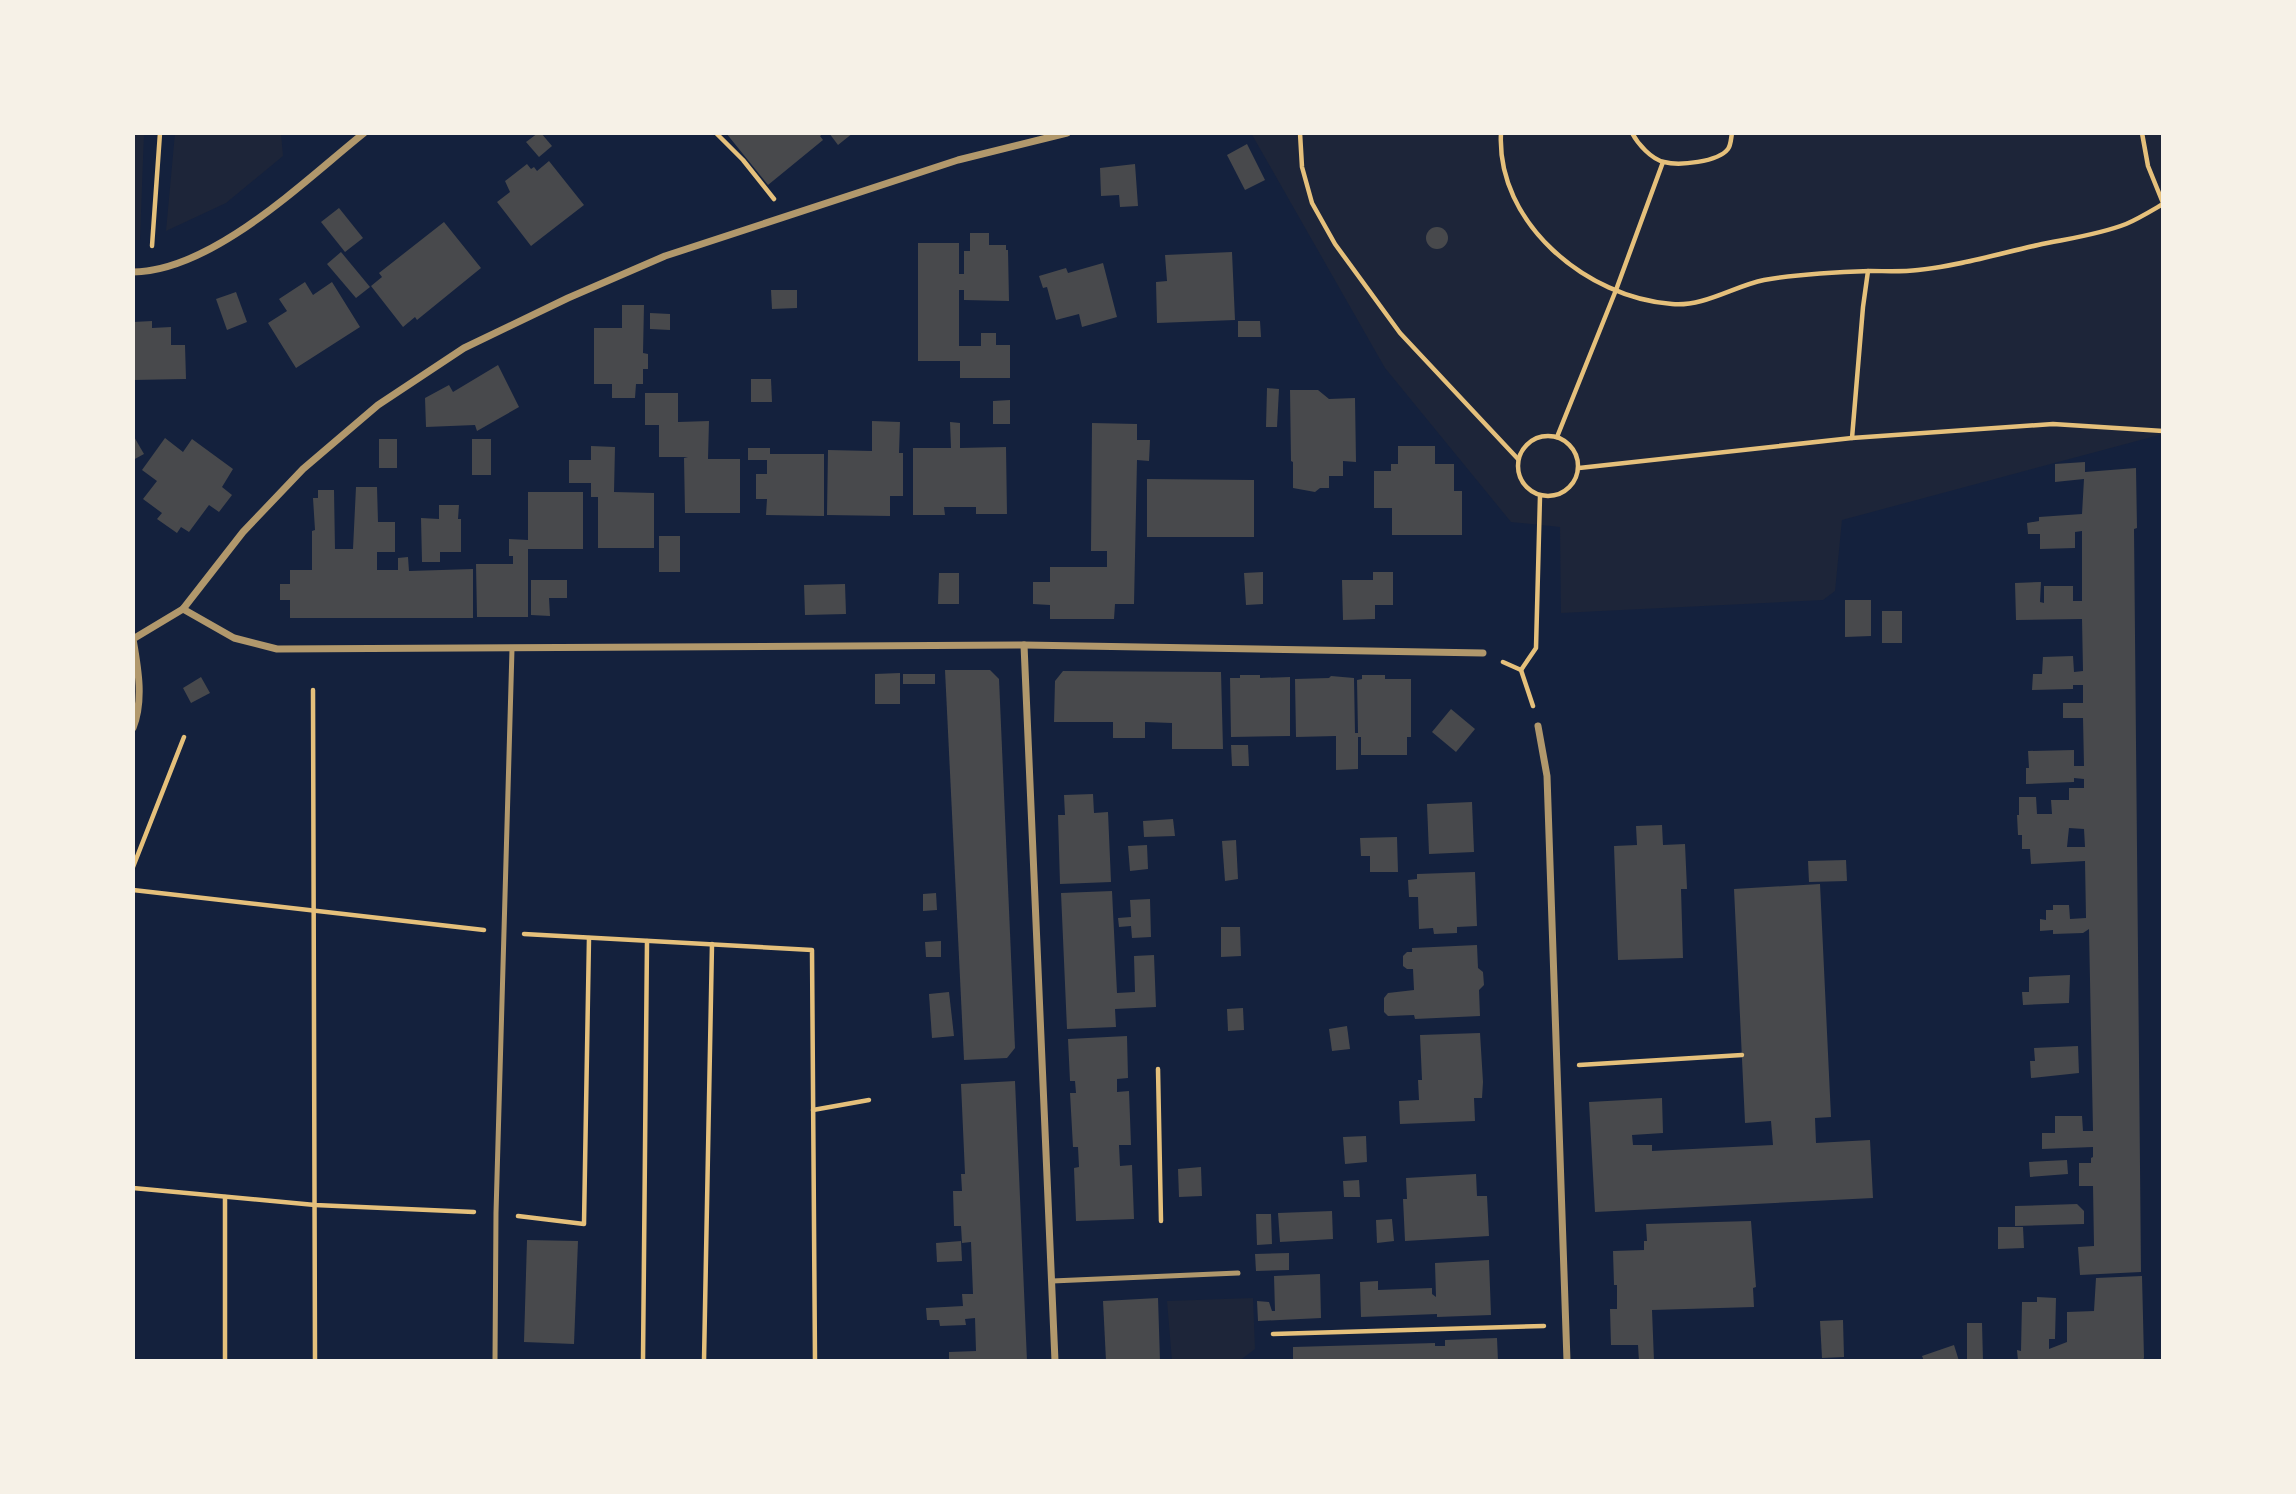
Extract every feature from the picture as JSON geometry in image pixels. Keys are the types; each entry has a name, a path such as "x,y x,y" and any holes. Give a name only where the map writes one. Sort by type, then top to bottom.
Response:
{"street":[{"path":"133,272 151,272 204,252 257,220 364,133"},
{"path":"133,728 139,673 133,639 183,610 243,532 303,469 378,405 464,348 568,298 665,256 958,160 1068,133"},
{"path":"183,610 234,638 277,649 1024,645 1483,653"},
{"path":"1024,645 1055,1361"},
{"path":"1538,726 1547,776 1567,1361"}],"lane":[{"path":"495,1361 496,1213 512,649"},
{"path":"1052,1281 1238,1273"}],"path":[{"path":"151,272 160,133"},
{"path":"716,133 743,160 788,216"},
{"path":"1300,133 1302,167 1312,203 1335,244 1400,333 1518,459"},
{"path":"1501,133 1502,164 1508,184 1523,215 1550,249 1616,290 1645,300 1675,305 1699,301 1762,281 1811,274 1917,270 2126,224 2163,204 2148,166 2142,133"},
{"path":"1632,133 1640,146 1663,162 1701,162 1726,152 1732,133"},
{"path":"1557,437 1616,290 1663,162"},
{"path":"1852,438 1868,271"},
{"path":"1579,468 1852,438 2053,424 2163,431"},
{"path":"1541,436 1557,437 1569,443 1577,454 1579,468 1576,481 1566,491 1553,497 1540,496 1526,488 1518,475 1518,459 1526,444 1541,436"},
{"path":"1529,692 1521,670 1536,648 1540,496"},
{"path":"313,690 315,1361"},
{"path":"133,867 184,737"},
{"path":"133,890 505,933 812,950 815,1361"},
{"path":"133,1188 315,1205 496,1213 584,1224 589,938"},
{"path":"643,1361 647,941"},
{"path":"704,1361 712,944"},
{"path":"1557,1066 1742,1055"},
{"path":"1158,1069 1161,1221"},
{"path":"813,1110 869,1100"},
{"path":"225,1197 225,1361"},
{"path":"1273,1334 1566,1325"}],"shaded area":[{"path":"133,133 144,133 140,240 133,240"},
{"path":"175,133 281,133 283,156 226,203 166,231"},
{"path":"1251,133 2163,133 2163,434 1842,520 1835,591 1823,600 1561,613 1560,527 1511,522 1385,368"},
{"path":"1253,1298 1255,1349 1239,1361 1172,1361 1167,1301"}],"building":[{"path":"538,133 552,146 539,157 526,142"},
{"path":"726,133 824,133 820,136 823,140 768,185"},
{"path":"829,133 853,133 838,145"},
{"path":"1247,144 1265,180 1245,190 1227,155"},
{"path":"549,161 584,205 531,246 497,202 510,192 505,181 527,164 537,171"},
{"path":"1135,164 1138,206 1120,207 1119,195 1101,196 1100,168"},
{"path":"339,208 363,238 345,252 321,222"},
{"path":"444,222 481,268 417,320 415,317 403,327 371,286 382,277 379,273"},
{"path":"1433,227 1441,227 1448,234 1448,242 1441,249 1433,249 1426,242 1426,234"},
{"path":"970,233 989,233 989,245 1006,245 1009,301 964,300 964,290 959,290 959,346 981,346 981,333 996,333 996,345 1010,345 1010,378 960,378 960,361 918,361 918,243 959,243 959,274 964,274 964,251 970,251"},
{"path":"341,252 370,287 356,298 327,264"},
{"path":"1232,252 1235,320 1157,323 1156,282 1167,281 1165,255"},
{"path":"1103,263 1117,317 1082,327 1079,314 1056,320 1047,287 1043,288 1039,276 1066,268 1068,273"},
{"path":"305,282 313,295 332,282 360,327 296,368 268,323 287,311 279,299"},
{"path":"771,290 797,290 797,308 772,309"},
{"path":"236,292 247,322 227,330 216,299"},
{"path":"622,305 644,305 643,353 648,354 648,369 643,369 643,384 636,384 635,398 612,398 612,384 594,384 594,328 622,328"},
{"path":"650,313 670,314 670,330 650,329"},
{"path":"152,321 152,328 171,327 171,345 185,345 186,379 133,380 133,322"},
{"path":"1238,321 1260,321 1261,337 1238,337"},
{"path":"498,365 519,407 477,431 475,425 426,427 425,398 449,385 453,392"},
{"path":"751,379 771,379 772,402 751,402"},
{"path":"1267,388 1279,389 1277,427 1266,427"},
{"path":"1290,390 1318,390 1329,399 1355,398 1356,462 1343,461 1343,476 1329,476 1329,488 1320,488 1315,492 1293,488"},
{"path":"645,393 678,393 678,422 709,421 708,459 740,459 740,513 685,513 684,458 688,457 659,457 659,425 645,425"},
{"path":"1010,400 1010,424 993,424 993,401"},
{"path":"872,421 900,422 899,453 903,453 903,496 890,496 890,516 827,515 828,450 872,451"},
{"path":"950,422 960,423 960,448 1006,447 1007,514 976,514 976,507 944,507 945,515 913,515 913,448 951,448"},
{"path":"1092,423 1137,424 1137,440 1150,440 1149,461 1137,460 1134,604 1115,604 1114,619 1050,619 1050,605 1033,604 1033,582 1050,582 1050,567 1107,567 1107,551 1091,551"},
{"path":"133,435 144,454 133,460"},
{"path":"165,438 183,452 192,439 233,469 222,487 232,495 219,512 209,505 189,532 181,527 177,533 157,519 162,513 143,499 157,481 142,470"},
{"path":"379,439 397,439 397,468 379,468"},
{"path":"472,439 491,439 491,475 472,475"},
{"path":"591,446 615,447 614,492 654,493 654,548 598,548 598,497 591,497 591,483 569,483 569,460 591,460"},
{"path":"1398,446 1435,446 1435,464 1454,464 1454,491 1462,491 1462,535 1392,535 1392,508 1374,508 1374,471 1391,471 1391,464 1398,464"},
{"path":"748,448 770,448 770,454 824,454 824,516 766,515 767,499 756,499 756,474 767,474 767,460 748,460"},
{"path":"2085,462 2085,472 2136,468 2137,528 2134,529 2141,1272 2080,1275 2078,1247 2094,1246 2093,1186 2079,1186 2079,1163 2091,1163 2093,1147 2042,1149 2042,1133 2055,1133 2055,1116 2082,1116 2083,1131 2093,1131 2089,929 2083,933 2053,934 2053,930 2040,931 2040,919 2046,920 2046,910 2053,910 2053,905 2069,905 2070,919 2086,918 2085,861 2031,864 2030,849 2022,849 2022,835 2018,835 2019,797 2036,797 2037,814 2052,814 2051,800 2069,800 2069,788 2084,788 2084,779 2074,778 2074,782 2026,784 2028,751 2074,750 2074,766 2084,766 2083,718 2063,718 2063,703 2083,703 2083,685 2073,685 2073,689 2032,690 2033,674 2042,674 2043,657 2073,656 2074,672 2083,671 2082,619 2016,620 2015,583 2041,582 2040,602 2044,603 2044,586 2073,586 2073,601 2082,601 2082,531 2075,532 2075,548 2040,549 2040,534 2028,534 2027,523 2039,521 2039,517 2082,514 2084,479 2055,482 2055,464","holes":["2069,828 2084,829 2085,847 2067,847"]},
{"path":"1147,479 1254,480 1254,537 1147,537"},
{"path":"356,487 377,487 378,522 395,522 395,552 377,552 377,570 398,570 398,558 408,557 409,571 473,569 473,618 290,618 290,600 280,600 280,584 290,584 290,570 312,570 312,531 315,530 313,498 318,498 318,490 334,490 335,549 353,549"},
{"path":"528,492 583,492 583,549 528,549 528,617 477,617 476,564 513,564 513,556 509,556 509,539 528,540"},
{"path":"439,505 459,505 461,552 440,552 440,562 422,562 421,518 439,519"},
{"path":"659,536 680,536 680,572 659,572"},
{"path":"1263,572 1263,604 1246,605 1244,573"},
{"path":"1373,572 1393,572 1393,605 1375,605 1375,619 1343,620 1342,580 1373,580"},
{"path":"939,573 959,573 959,604 938,604"},
{"path":"531,580 567,580 567,598 549,598 550,616 531,615"},
{"path":"845,584 846,614 805,615 804,585"},
{"path":"1845,600 1871,600 1871,636 1845,637"},
{"path":"1882,611 1902,611 1902,643 1882,643"},
{"path":"945,670 990,670 999,679 1015,1048 1007,1058 964,1060"},
{"path":"1063,671 1221,672 1223,749 1172,749 1172,723 1145,722 1145,738 1113,738 1113,722 1054,722 1055,681"},
{"path":"900,673 900,704 875,704 875,674"},
{"path":"903,674 935,674 935,684 903,684"},
{"path":"1240,675 1260,675 1260,678 1290,677 1290,736 1231,737 1230,678 1240,678"},
{"path":"1362,675 1385,675 1385,679 1411,679 1411,737 1407,737 1407,755 1361,755 1361,737 1358,737 1358,769 1336,770 1336,736 1296,737 1295,679 1331,676 1354,678 1355,733 1358,733 1357,680 1362,679"},
{"path":"201,677 210,693 191,703 183,688"},
{"path":"1451,709 1475,729 1456,752 1432,732"},
{"path":"1231,745 1248,745 1249,766 1232,766"},
{"path":"1093,794 1094,813 1108,812 1111,882 1060,884 1058,815 1065,815 1064,795"},
{"path":"1472,802 1474,852 1429,854 1427,804"},
{"path":"1173,819 1175,836 1144,837 1143,821"},
{"path":"1662,825 1663,845 1685,844 1687,889 1681,889 1683,958 1618,960 1614,846 1637,845 1636,826"},
{"path":"1397,837 1398,872 1370,872 1370,856 1361,856 1360,838"},
{"path":"1236,840 1238,879 1225,881 1222,841"},
{"path":"1147,845 1148,869 1130,871 1128,846"},
{"path":"1846,860 1847,881 1809,882 1808,861"},
{"path":"1475,872 1477,926 1457,927 1457,933 1434,934 1433,928 1419,929 1418,897 1409,897 1408,880 1417,879 1417,874"},
{"path":"1820,884 1831,1117 1815,1118 1816,1143 1870,1140 1873,1198 1595,1212 1589,1102 1662,1098 1663,1133 1632,1135 1633,1145 1652,1145 1652,1151 1773,1145 1771,1121 1745,1123 1734,889"},
{"path":"1112,891 1117,993 1135,992 1134,956 1154,955 1156,1007 1115,1009 1116,1027 1067,1029 1061,893"},
{"path":"936,893 937,910 923,911 923,894"},
{"path":"1150,899 1151,937 1132,938 1131,926 1119,927 1118,918 1131,917 1130,900"},
{"path":"1221,927 1240,927 1241,956 1221,957"},
{"path":"941,941 941,957 926,957 925,942"},
{"path":"1477,945 1478,968 1483,972 1484,985 1479,990 1480,1016 1415,1019 1414,1015 1388,1016 1384,1012 1384,998 1388,993 1414,990 1413,969 1403,966 1403,956 1412,952 1412,948"},
{"path":"2070,975 2069,1003 2023,1005 2022,992 2029,992 2029,977"},
{"path":"949,992 954,1036 932,1038 929,994"},
{"path":"1243,1008 1244,1030 1228,1031 1227,1009"},
{"path":"1347,1026 1350,1049 1332,1051 1329,1029"},
{"path":"1480,1033 1483,1082 1482,1098 1474,1098 1475,1121 1400,1124 1399,1101 1419,1100 1418,1080 1422,1080 1420,1035"},
{"path":"1127,1036 1128,1078 1117,1079 1117,1092 1129,1091 1131,1145 1119,1145 1120,1166 1132,1165 1134,1219 1076,1221 1074,1168 1079,1167 1078,1147 1073,1147 1070,1093 1076,1093 1075,1081 1070,1081 1068,1039"},
{"path":"2078,1046 2079,1073 2031,1078 2030,1061 2035,1061 2034,1048"},
{"path":"1015,1081 1027,1361 949,1361 949,1352 976,1351 975,1318 965,1319 966,1325 940,1326 939,1320 927,1320 926,1308 963,1306 962,1294 973,1294 971,1242 962,1243 961,1226 954,1226 953,1191 962,1191 961,1174 965,1174 961,1084"},
{"path":"1366,1136 1367,1162 1345,1164 1343,1137"},
{"path":"2067,1160 2068,1174 2030,1177 2029,1162"},
{"path":"1201,1167 1202,1196 1179,1197 1178,1169"},
{"path":"1476,1174 1477,1196 1487,1196 1489,1236 1405,1241 1403,1199 1407,1199 1406,1178"},
{"path":"1359,1180 1360,1197 1344,1197 1343,1181"},
{"path":"2077,1204 2084,1211 2084,1224 2015,1226 2015,1206"},
{"path":"1332,1211 1333,1239 1280,1242 1278,1213"},
{"path":"1256,1214 1271,1214 1272,1244 1257,1245"},
{"path":"1392,1219 1394,1241 1377,1243 1376,1220"},
{"path":"1751,1221 1756,1287 1753,1288 1754,1307 1652,1310 1654,1361 1639,1361 1638,1345 1611,1345 1610,1309 1617,1309 1613,1251 1644,1250 1644,1241 1647,1241 1646,1224"},
{"path":"1998,1227 2023,1227 2024,1248 1998,1249"},
{"path":"527,1240 578,1241 574,1344 524,1342"},
{"path":"961,1241 962,1261 937,1262 936,1243"},
{"path":"1289,1253 1289,1270 1256,1271 1255,1254"},
{"path":"1489,1260 1491,1315 1361,1317 1360,1282 1378,1281 1378,1290 1432,1288 1432,1294 1436,1297 1435,1263"},
{"path":"1320,1274 1321,1318 1258,1321 1257,1301 1269,1302 1272,1311 1275,1311 1274,1276"},
{"path":"2142,1276 2142,1361 2018,1361 2017,1350 2021,1351 2022,1302 2037,1302 2037,1297 2056,1298 2055,1339 2049,1339 2049,1349 2067,1342 2067,1312 2094,1311 2096,1278"},
{"path":"1158,1298 1160,1361 1106,1361 1103,1301"},
{"path":"1843,1320 1844,1357 1822,1358 1820,1321"},
{"path":"1967,1323 1982,1323 1983,1361 1967,1361"},
{"path":"1497,1338 1498,1361 1293,1361 1293,1347 1435,1343 1435,1346 1445,1346 1445,1340"},
{"path":"1954,1345 1959,1361 1924,1361 1922,1356"}]}
